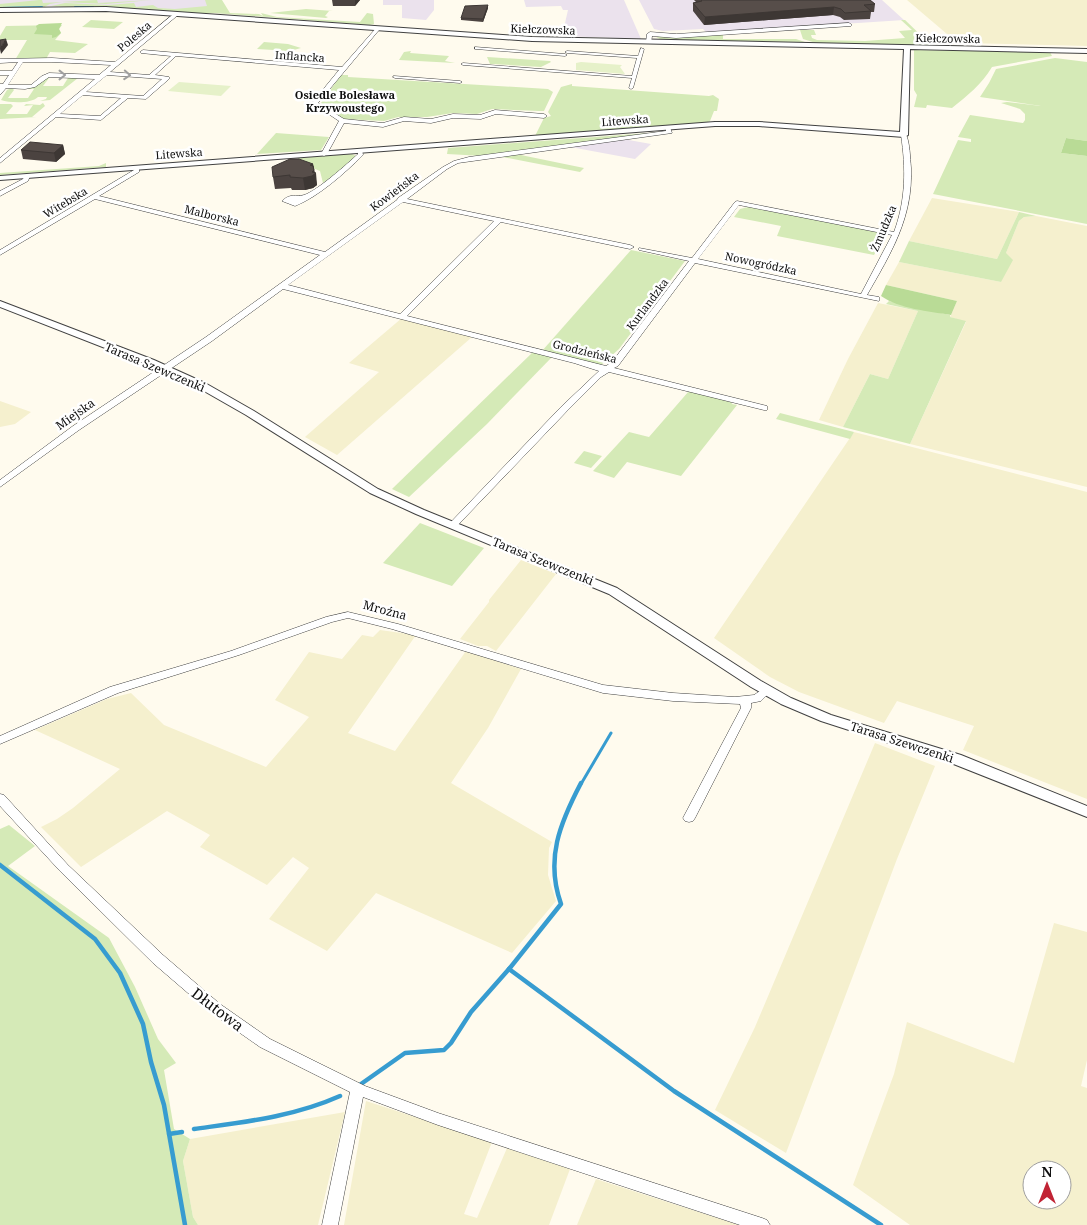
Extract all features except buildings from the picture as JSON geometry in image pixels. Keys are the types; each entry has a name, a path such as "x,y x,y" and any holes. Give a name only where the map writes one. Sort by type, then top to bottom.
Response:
{"street":[{"name":"Kiełczowska","path":"0,10 78,8 520,39 1087,51"},
{"name":"Poleska","path":"0,160 176,14"},
{"path":"649,42 650,34 676,36 850,25"},
{"name":"Inflancka","path":"342,121 315,103 377,28"},
{"name":"Żmudzka","path":"863,296 896,234 904,213 906,200 904,135 907,47"},
{"path":"476,48 640,57"},
{"path":"632,88 642,49"},
{"name":"Poleska","path":"143,52 256,63"},
{"path":"150,77 174,56"},
{"path":"0,93 22,60"},
{"path":"0,61 52,60 116,64"},
{"name":"Inflancka","path":"256,63 343,69"},
{"path":"462,64 634,77"},
{"path":"0,73 14,73"},
{"path":"3,86 32,86 37,84 41,78 49,75 168,78 144,98 81,93"},
{"path":"395,77 460,82"},
{"path":"55,115 101,118 126,97"},
{"path":"324,154 342,121 384,124 404,119 431,121 453,116 481,118 495,112 544,116"},
{"name":"Litewska","path":"0,178 668,128 751,124 904,135"},
{"name":"Kowieńska","path":"165,368 437,172 456,162 670,132 668,128"},
{"path":"304,198 342,172 361,154 360,151"},
{"name":"Witebska","path":"0,253 94,197 137,170 137,168"},
{"path":"0,194 26,180 27,176"},
{"name":"Malborska","path":"94,197 325,254"},
{"path":"400,199 630,247"},
{"name":"Kurlandzka","path":"453,525 559,413 624,352 737,203 896,234"},
{"path":"402,316 499,220"},
{"name":"Nowogródzka","path":"641,249 876,299"},
{"name":"Grodzieńska","path":"281,286 577,361 598,368 608,368 764,408"},
{"name":"Tarasa Szewczenki","path":"0,304 165,368 201,385 250,413 363,485 408,507 612,591 786,701 826,718 956,759 1087,812"},
{"name":"Miejska","path":"0,484 76,428 165,368"},
{"name":"Mroźna","path":"0,740 114,690 235,653 330,619 348,615 394,626 603,688 673,697 746,701"},
{"path":"689,818 746,708 746,701 757,698 766,690"},
{"name":"Dłutowa","path":"0,798 105,908 158,959 208,1002 265,1043 360,1090 587,1169 762,1225"},
{"path":"330,1225 356,1095 360,1090"}],"shaded area":[{"path":"0,0 221,0 229,14 117,6 0,6"},
{"path":"383,0 434,0 434,10 426,20 402,18 402,5 383,5"},
{"path":"524,0 624,0 641,39 562,36 568,10 563,10 561,6 526,7"},
{"path":"639,0 882,0 904,20 707,33 703,29 663,31 654,29"},
{"path":"907,0 1087,0 1087,46 964,43 947,34"},
{"path":"623,139 651,144 635,159 565,146"},
{"path":"932,198 1019,212 997,259 909,241"},
{"path":"1036,216 1087,226 1087,487 910,444 966,322 950,317 957,301 886,285 899,262 1001,282 1006,253 1019,221 1024,217"},
{"path":"878,303 918,311 888,379 870,374 843,427 819,420 848,359"},
{"path":"402,318 472,337 337,455 305,437 379,372 349,363"},
{"path":"0,401 31,412 15,424 0,427"},
{"path":"854,432 1087,492 1087,799 963,750 974,726 897,701 884,723 799,692 770,677 714,638"},
{"path":"521,560 556,574 496,651 487,646 478,646 460,639 489,600"},
{"path":"380,630 416,635 348,733 395,751 466,651 521,669 488,728 451,783 552,842 549,848 548,875 556,901 512,953 376,893 327,951 269,919 309,868 293,857 267,885 200,847 210,835 167,811 81,867 41,827 73,808 120,769 35,730 107,699 131,693 164,725 266,767 309,717 275,700 309,652 342,659 362,635 373,637"},
{"path":"875,743 935,766 897,859 786,1153 715,1110 755,1027"},
{"path":"1054,923 1087,932 1087,1060 1081,1086 1087,1088 1087,1225 910,1225 853,1185 894,1074 907,1022 1014,1063"},
{"path":"366,1101 492,1142 464,1214 477,1218 507,1148 570,1169 549,1225 344,1225"},
{"path":"345,1112 318,1225 198,1225 193,1217 183,1161 190,1139"},
{"path":"596,1179 661,1200 739,1225 577,1225"}],"green space":[{"path":"42,0 43,3 97,0 98,3 152,0 106,4 62,2 50,4 42,8 0,9 0,4"},
{"path":"205,0 222,0 230,13 259,14 263,16 261,13 277,17 360,22 367,13 373,14 374,24 214,13 185,14 51,6 65,3 108,5 134,3 136,7 153,5 158,8 175,9 207,6"},
{"path":"306,9 333,11 329,11 325,16 328,17 326,18 270,13"},
{"path":"91,20 123,22 114,29 82,27"},
{"path":"901,20 905,20 932,46 816,43 803,39 800,30 814,30 816,35 811,35 812,38 817,40 865,41 905,38 899,31 912,30"},
{"path":"62,23 59,29 61,33 56,37 52,38 52,35 34,34 37,29 36,26 39,24"},
{"path":"62,25 59,29 61,33 55,40 88,44 75,53 50,52 46,59 15,60 27,40 0,40 0,36 6,26"},
{"path":"723,34 723,39 796,39 805,42 662,40 656,37"},
{"path":"264,42 288,44 301,48 290,51 257,49"},
{"path":"914,50 1050,52 1052,56 992,67 979,84 952,108 927,105 926,108 914,107 917,95 914,90"},
{"path":"411,51 410,53 449,56 445,61 455,63 399,60 404,52"},
{"path":"487,57 551,62 541,67 490,64"},
{"path":"1055,58 1087,62 1087,141 1066,138 1061,153 1087,156 1087,224 933,194 958,140 971,142 971,139 958,137 970,115 1023,123 1025,114 1020,109 1001,103 1041,106 980,97 996,69"},
{"path":"576,63 622,65 620,67 625,74 576,70"},
{"path":"341,75 348,75 348,77 548,89 553,92 544,111 492,109 477,114 453,113 427,117 398,117 384,121 343,119 321,103"},
{"path":"61,76 78,78 50,100 40,101 47,97 38,97 31,101 20,102 1,100 7,90 12,88 14,90 8,98 28,98 34,89 26,89 48,77 43,86 63,86 68,78 60,78"},
{"path":"179,82 231,86 221,96 168,91"},
{"path":"572,84 572,86 713,95 719,99 717,111 714,111 710,121 706,123 535,136 544,118 551,116 548,112 561,87"},
{"path":"43,103 45,106 32,117 37,117 0,119 0,104 11,104 13,106 6,114 27,114 33,105 24,106 26,104 40,105"},
{"path":"662,132 483,156 447,154 448,148"},
{"path":"276,133 329,137 321,150 257,154"},
{"path":"1066,138 1087,141 1087,156 1061,153"},
{"path":"352,154 356,156 323,183 320,171 310,167 300,168 298,158"},
{"path":"516,154 584,168 580,172 497,156"},
{"path":"106,163 106,167 0,175 0,173 99,166"},
{"path":"748,207 883,233 885,235 874,255 777,236 781,226 734,217 740,209"},
{"path":"1019,212 1036,216 1024,217 1019,221 1006,253 1013,260 1001,282 899,262 909,241 997,259"},
{"path":"631,250 685,261 619,349 601,365 542,351"},
{"path":"886,285 957,301 951,315 914,309 897,304 881,296"},
{"path":"889,301 950,315 950,317 966,321 910,444 843,427 870,374 888,379 918,311 886,304"},
{"path":"534,351 553,356 487,424 409,497 392,489"},
{"path":"689,391 737,405 681,476 627,462 614,478 593,471 629,432 649,437"},
{"path":"780,413 854,432 850,439 776,419"},
{"path":"584,451 602,456 591,468 574,463"},
{"path":"420,523 484,548 452,586 383,563"},
{"path":"9,825 35,846 8,866 109,938 135,987 158,1039 176,1063 164,1070 174,1129 190,1139 183,1161 193,1217 198,1225 0,1225 0,829"}],"waterway":[{"path":"0,8 42,7"},
{"path":"75,7 93,7"},
{"path":"581,784 611,733"},
{"path":"509,969 561,904 554,872 557,842 567,812 581,783"},
{"path":"0,865 95,939 120,973 143,1024 151,1062 164,1105 169,1134"},
{"path":"361,1084 405,1053 444,1050 451,1043 471,1012 509,969"},
{"path":"509,969 674,1091 881,1225"},
{"path":"194,1129 286,1114 340,1096"},
{"path":"169,1134 182,1132"},
{"path":"169,1134 185,1225"}],"district":[{"name":"Osiedle Bolesława Krzywoustego","path":"345,100"}]}
